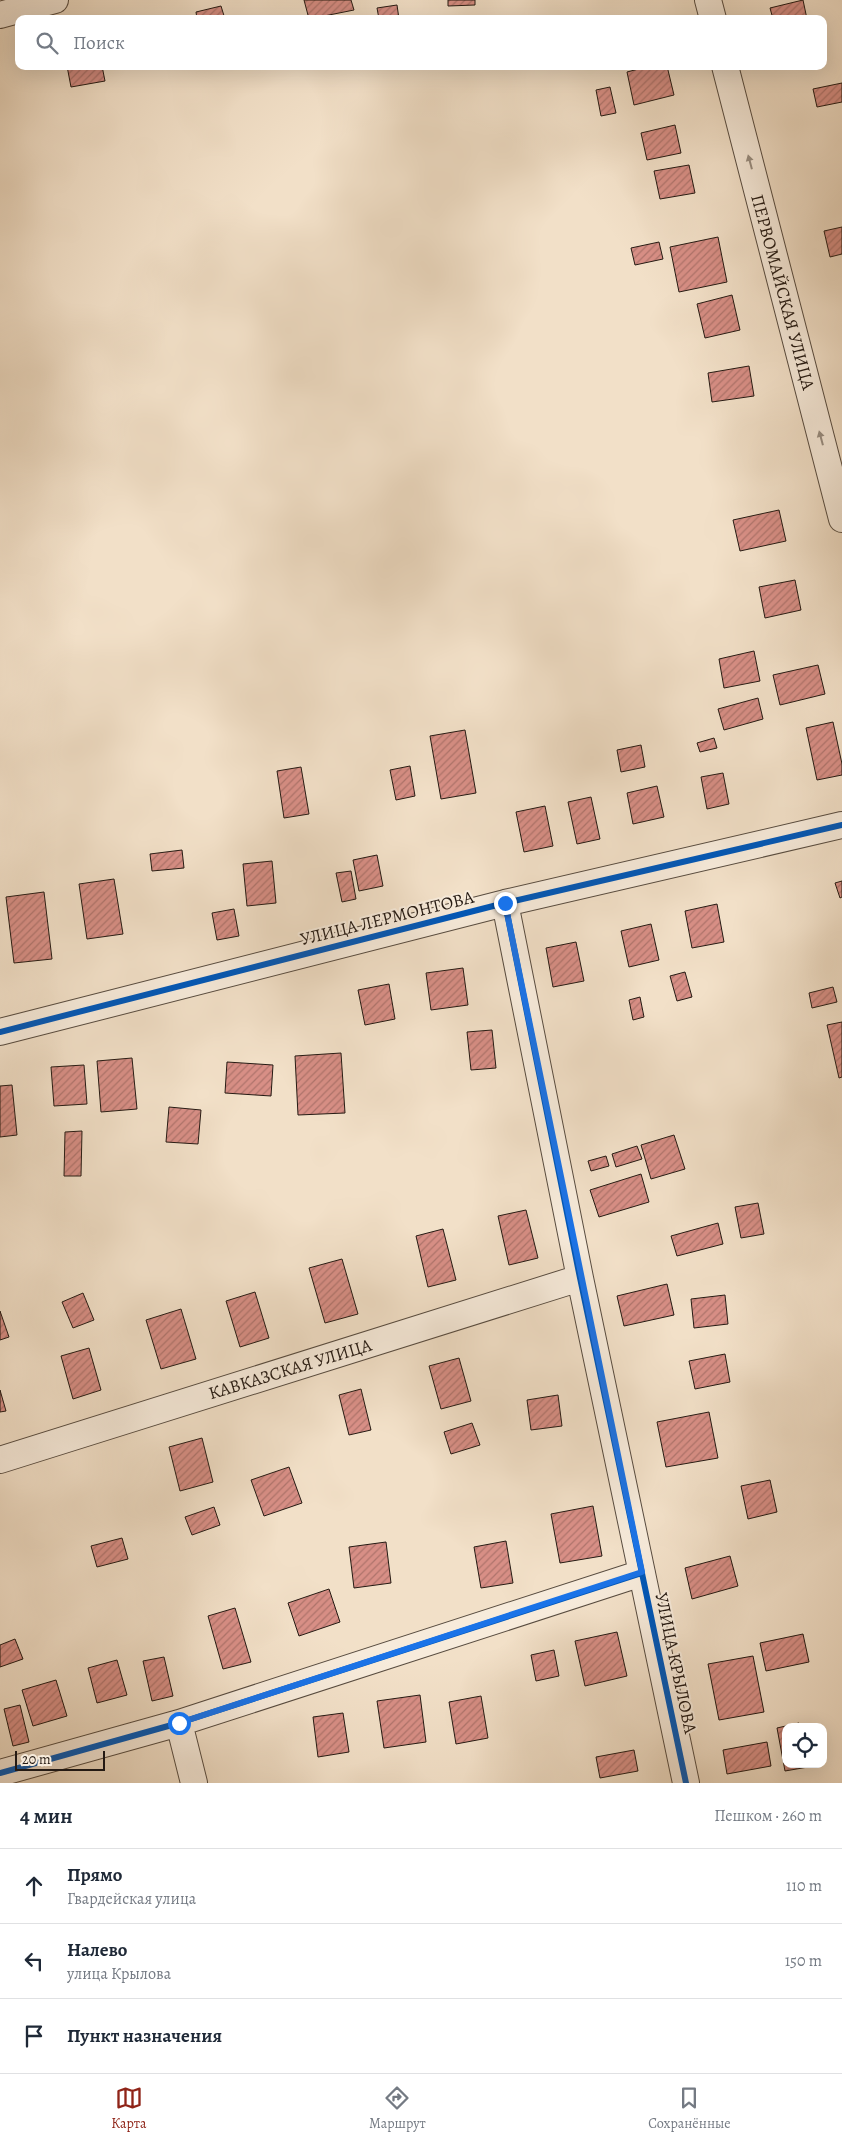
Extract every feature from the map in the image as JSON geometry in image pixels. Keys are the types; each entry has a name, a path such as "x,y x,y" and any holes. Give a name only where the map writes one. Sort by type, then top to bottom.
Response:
{"street":[{"path":"0,15 55,0"},
{"path":"708,0 712,15"},
{"name":"ПЕРВОМАЙСКАЯ УЛИЦА","path":"726,70 842,519"},
{"name":"УЛИЦА ЛЕРМОНТОВА","path":"0,1032 505,903 842,824"},
{"name":"УЛИЦА КРЫЛОВА","path":"505,903 580,1278 686,1783"},
{"name":"КАВКАЗСКАЯ УЛИЦА","path":"0,1460 580,1278"},
{"path":"0,1773 179,1723 642,1572"},
{"path":"179,1723 194,1783"}],"building":[{"path":"304,0 351,0 354,10 329,15 308,15"},
{"path":"448,0 475,0 475,5 448,6"},
{"path":"803,0 806,15 772,15 770,8"},
{"path":"397,5 398,15 378,15 377,8"},
{"path":"221,6 224,15 196,15 196,12"},
{"path":"68,70 103,70 105,81 71,87"},
{"path":"635,70 668,70 674,95 634,105 627,72"},
{"path":"842,83 842,102 817,107 813,89"},
{"path":"610,87 616,113 601,116 596,90"},
{"path":"675,125 681,153 647,160 641,133"},
{"path":"689,165 695,193 660,199 654,171"},
{"path":"842,227 842,254 830,257 824,231"},
{"path":"718,237 727,282 679,292 670,247"},
{"path":"659,242 663,259 635,265 631,248"},
{"path":"732,295 740,330 705,338 697,304"},
{"path":"749,366 754,396 712,402 708,373"},
{"path":"779,510 786,541 740,551 733,520"},
{"path":"795,580 801,610 765,618 759,587"},
{"path":"754,651 760,681 724,688 719,659"},
{"path":"818,665 825,694 780,705 773,675"},
{"path":"758,698 763,719 724,730 718,709"},
{"path":"833,722 842,764 842,775 817,780 806,728"},
{"path":"465,730 476,793 441,799 430,736"},
{"path":"714,738 717,748 700,752 697,743"},
{"path":"641,745 645,767 621,772 617,750"},
{"path":"410,766 415,796 396,800 390,770"},
{"path":"301,767 309,814 284,818 277,771"},
{"path":"723,773 729,804 707,809 701,777"},
{"path":"657,786 664,817 633,824 627,793"},
{"path":"591,797 600,839 577,844 568,802"},
{"path":"545,806 553,846 524,852 516,812"},
{"path":"182,850 184,868 152,871 150,854"},
{"path":"377,855 383,886 359,891 353,860"},
{"path":"272,861 276,903 247,906 243,864"},
{"path":"351,871 356,899 342,902 336,873"},
{"path":"114,879 123,934 87,939 79,884"},
{"path":"842,881 842,897 840,898 835,883"},
{"path":"44,892 52,959 14,963 6,897"},
{"path":"717,904 724,942 692,948 685,911"},
{"path":"234,909 239,936 217,940 212,913"},
{"path":"651,924 659,960 629,967 621,931"},
{"path":"576,942 584,981 553,987 546,948"},
{"path":"463,968 468,1005 431,1010 426,973"},
{"path":"685,972 692,997 677,1001 670,976"},
{"path":"389,984 395,1019 365,1025 358,990"},
{"path":"833,987 837,1002 812,1008 809,993"},
{"path":"640,997 644,1017 633,1020 629,1000"},
{"path":"842,1022 842,1077 839,1078 827,1025"},
{"path":"492,1030 496,1068 471,1070 467,1032"},
{"path":"341,1053 345,1113 298,1115 295,1056"},
{"path":"132,1058 137,1109 101,1112 97,1061"},
{"path":"227,1062 273,1065 271,1096 225,1093"},
{"path":"84,1065 87,1104 54,1106 51,1067"},
{"path":"12,1085 17,1135 0,1137 0,1086"},
{"path":"169,1107 201,1110 198,1144 166,1142"},
{"path":"82,1131 81,1176 64,1176 65,1132"},
{"path":"674,1135 685,1169 651,1179 641,1145"},
{"path":"637,1146 642,1159 616,1167 612,1154"},
{"path":"606,1156 609,1166 591,1171 588,1161"},
{"path":"641,1174 649,1202 599,1217 590,1190"},
{"path":"758,1203 764,1234 741,1238 735,1207"},
{"path":"526,1210 538,1258 509,1265 498,1216"},
{"path":"718,1223 723,1244 677,1256 671,1236"},
{"path":"443,1229 456,1280 428,1287 416,1236"},
{"path":"342,1259 358,1314 325,1323 309,1268"},
{"path":"667,1284 674,1315 624,1326 617,1296"},
{"path":"255,1292 269,1338 240,1347 226,1301"},
{"path":"83,1293 94,1320 73,1328 62,1302"},
{"path":"725,1295 728,1324 694,1328 691,1299"},
{"path":"181,1309 196,1359 161,1369 146,1320"},
{"path":"0,1311 9,1337 0,1340"},
{"path":"89,1348 101,1390 73,1399 61,1356"},
{"path":"725,1354 730,1382 695,1389 689,1361"},
{"path":"459,1358 471,1401 441,1409 429,1366"},
{"path":"361,1389 371,1430 349,1435 339,1395"},
{"path":"0,1390 6,1411 0,1412"},
{"path":"558,1395 562,1426 531,1430 527,1400"},
{"path":"709,1412 718,1458 666,1467 657,1422"},
{"path":"472,1423 480,1445 451,1454 444,1432"},
{"path":"202,1438 213,1482 180,1491 169,1447"},
{"path":"289,1467 302,1503 264,1516 251,1480"},
{"path":"770,1480 777,1512 748,1519 741,1486"},
{"path":"593,1506 602,1556 560,1563 551,1514"},
{"path":"214,1507 220,1525 192,1535 185,1517"},
{"path":"122,1538 128,1559 97,1567 91,1546"},
{"path":"506,1541 513,1583 481,1588 474,1547"},
{"path":"386,1542 391,1583 354,1588 349,1547"},
{"path":"730,1556 738,1586 692,1599 685,1568"},
{"path":"329,1589 340,1622 299,1636 288,1603"},
{"path":"235,1608 251,1662 223,1669 208,1616"},
{"path":"617,1632 627,1676 585,1686 575,1641"},
{"path":"803,1634 809,1662 766,1671 760,1643"},
{"path":"15,1639 23,1659 0,1667 0,1645"},
{"path":"554,1650 559,1676 536,1681 531,1655"},
{"path":"753,1656 764,1712 719,1720 708,1664"},
{"path":"164,1657 173,1696 152,1701 143,1661"},
{"path":"117,1660 127,1695 97,1703 88,1668"},
{"path":"56,1680 67,1716 33,1726 22,1690"},
{"path":"420,1695 426,1742 384,1748 377,1701"},
{"path":"481,1696 488,1738 456,1744 449,1702"},
{"path":"20,1705 29,1742 13,1746 4,1709"},
{"path":"343,1713 349,1752 318,1757 313,1717"},
{"path":"782,1727 782,1755 777,1728"},
{"path":"767,1742 771,1766 727,1774 723,1750"},
{"path":"634,1750 638,1771 600,1778 596,1757"},
{"path":"784,1768 802,1768 785,1771"}],"cycle path":[{"path":"0,1032 505,903 842,825"},
{"path":"505,903 580,1278 686,1783"},
{"path":"0,1773 179,1723 642,1573"}],"route":[{"path":"179,1723 642,1572 580,1278 505,903"}]}
